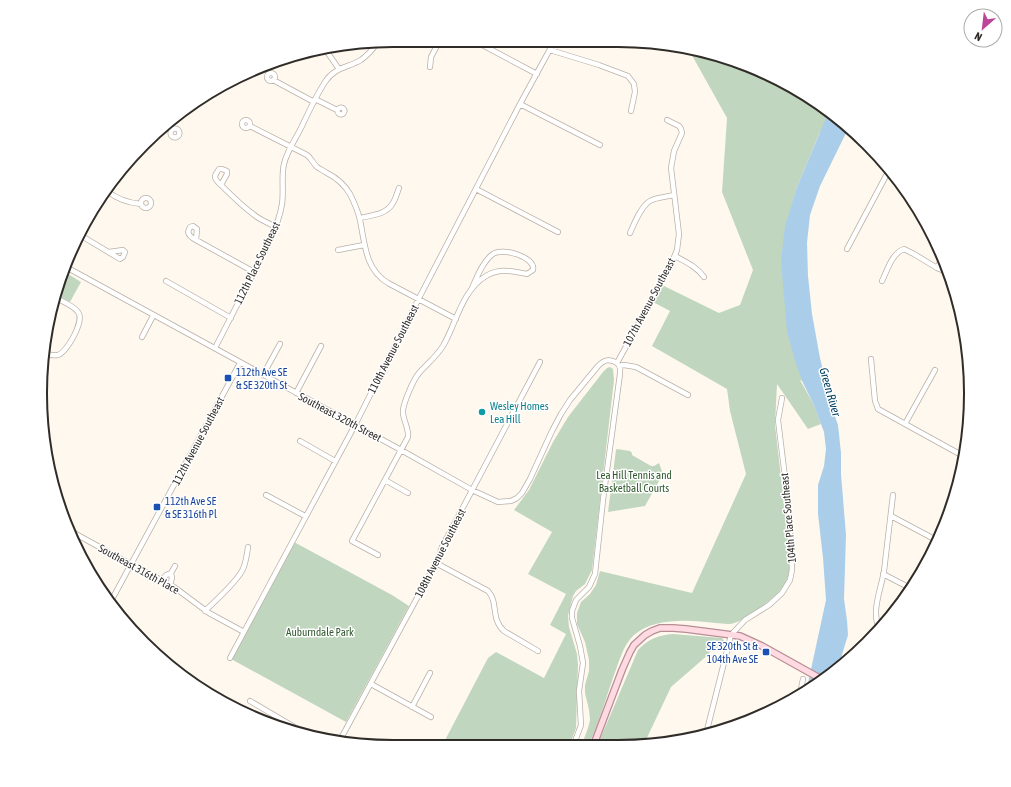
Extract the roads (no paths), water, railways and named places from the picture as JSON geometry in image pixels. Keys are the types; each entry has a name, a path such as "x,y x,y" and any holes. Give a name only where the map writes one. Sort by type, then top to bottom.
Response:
{"main road":[{"path":"596,740 626,660 634,645 644,635 660,628 673,628 740,636 817,677"}],"street":[{"path":"430,66 431,57 436,47"},
{"path":"487,47 537,74"},
{"name":"110th Avenue Southeast","path":"230,658 335,462 520,104 552,47"},
{"name":"112th Place Southeast","path":"215,348 276,227 282,204 283,172 287,155 315,100 327,79 334,72 362,59 373,48"},
{"path":"550,50 600,65 628,76 634,84 635,92 631,111"},
{"path":"328,54 339,69"},
{"path":"273,80 337,110"},
{"path":"520,104 600,145"},
{"name":"107th Avenue Southeast","path":"618,364 675,256 678,245 679,234 671,175 671,164 674,151 682,132 677,125 667,120"},
{"path":"250,126 307,155 317,167 342,183 351,197 360,218 364,245 369,261 379,277 418,300 456,319"},
{"path":"847,249 886,175"},
{"path":"221,185 240,204 258,218 276,227"},
{"path":"360,218 381,213 388,209 394,202 399,188"},
{"path":"476,189 558,232"},
{"path":"111,193 127,202 141,204"},
{"path":"630,233 647,203 674,195"},
{"path":"84,237 109,252"},
{"path":"196,240 254,272"},
{"path":"338,250 364,245"},
{"path":"882,281 893,259 903,250 908,250 941,270"},
{"path":"378,555 352,541 408,437 409,434 403,416 403,411 415,379 438,354 482,266 492,254 503,251 515,254 527,259 534,267 533,270 527,274 505,271 490,274 484,277 472,288"},
{"path":"675,256 699,270 704,277"},
{"path":"937,268 939,264"},
{"name":"Southeast 320th Street","path":"70,270 494,501 511,502 519,496 526,487 556,422 570,400 602,362 611,360 618,364"},
{"path":"166,281 231,318"},
{"path":"49,354 58,355 64,351 79,324 80,314 75,309 60,300"},
{"path":"142,337 153,316"},
{"path":"263,375 280,344"},
{"path":"296,393 322,346"},
{"path":"871,359 875,401 877,407 958,453"},
{"name":"108th Avenue Southeast","path":"342,736 436,563 442,547 540,362"},
{"name":"112th Avenue Southeast","path":"114,597 240,363"},
{"path":"576,740 581,726 579,691 583,663 572,618 572,610 576,600 589,587 595,574 603,500 620,382 620,370 618,364 636,367 688,395"},
{"path":"905,424 935,370"},
{"name":"104th Place Southeast","path":"731,635 745,620 769,604 782,593 790,580 792,570 789,510 778,420 782,398"},
{"path":"300,441 335,462"},
{"path":"384,480 408,493"},
{"path":"877,623 876,606 884,574 893,494"},
{"path":"266,495 305,516"},
{"path":"891,516 932,538"},
{"name":"Southeast 316th Place","path":"77,535 162,580 216,618 244,632"},
{"path":"205,611 241,572 245,563 248,547"},
{"path":"436,563 488,591 494,602 495,616 500,627 504,631 538,651"},
{"path":"162,580 166,575 171,573 175,566"},
{"path":"170,585 172,578 171,573"},
{"path":"884,574 906,586"},
{"path":"708,728 731,635"},
{"path":"412,707 430,673"},
{"path":"801,687 803,679"},
{"path":"371,684 431,717"},
{"path":"250,701 289,724"}],"water":[{"name":"Green River","path":"826,118 846,133 820,186 810,215 807,243 808,276 812,314 820,358 838,425 846,535 844,599 848,635 841,658 808,683 826,600 818,514 818,485 824,466 826,449 824,432 813,403 803,383 787,332 781,261 785,226 797,187"}],"place":[{"name":"112th Ave SE & SE 320th St","path":"228,378"},
{"name":"Wesley Homes Lea Hill","path":"482,412"},
{"name":"112th Ave SE & SE 316th Pl","path":"157,507"},
{"name":"SE 320th St & 104th Ave SE","path":"766,652"}],"park label":[{"name":"Lea Hill Tennis and Basketball Courts","path":"634,481"},
{"name":"Auburndale Park","path":"320,632"}]}
